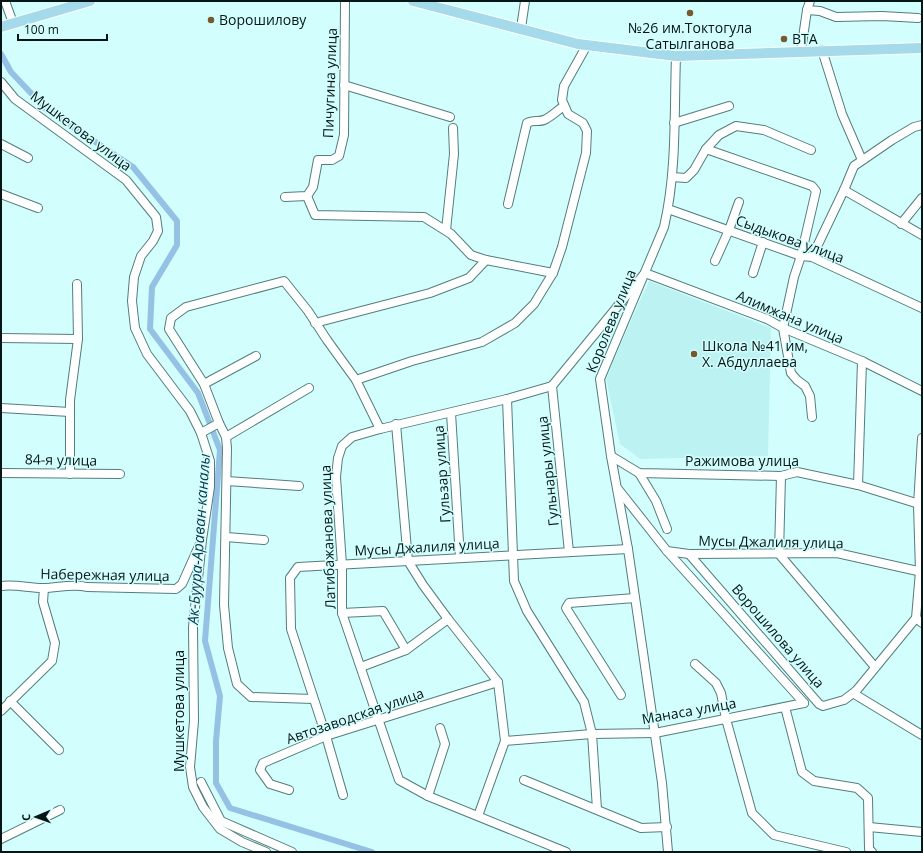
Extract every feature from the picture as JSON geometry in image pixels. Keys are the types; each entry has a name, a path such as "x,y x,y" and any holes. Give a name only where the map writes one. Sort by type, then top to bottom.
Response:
{"main road":[{"path":"1,27 90,1"},
{"path":"416,1 578,44 676,56 822,50 922,48"}],"street":[{"path":"5,1 14,23"},
{"name":"Пичугина улица","path":"307,196 313,187 318,160 332,160 338,156 344,135 345,1"},
{"path":"521,28 525,1"},
{"path":"802,51 807,10 810,1"},
{"path":"807,10 820,11 836,17 882,16 918,18"},
{"path":"356,380 412,361 482,342 515,323 534,304 553,273 562,247 586,153 587,131 583,123 568,114 562,100 564,86 587,45"},
{"path":"822,50 842,114 862,160"},
{"name":"Королева улица","path":"668,852 662,782 655,733 628,549 611,456 600,379 664,227 672,177 676,56"},
{"name":"Мушкетова улица","path":"1,82 15,99 126,180 156,217 158,231 153,241 141,256 134,277 132,301 135,328 147,354 190,411 201,433 210,461 210,488 202,540 193,627 194,721 190,767 193,786 203,807 220,829 242,842 266,852"},
{"path":"344,85 450,117"},
{"path":"508,204 528,123 530,121 546,119 564,106"},
{"path":"674,123 729,106"},
{"path":"812,257 854,166 892,140 914,127 922,125"},
{"path":"672,177 686,178 694,170 706,149 719,135 736,126 764,130 811,150"},
{"path":"446,230 454,154 453,128"},
{"path":"1,144 28,158"},
{"path":"706,149 812,186 816,191 801,256 794,277 784,328 792,373 797,380 805,386 810,396 812,417"},
{"path":"844,190 922,235"},
{"path":"1,194 38,208"},
{"path":"285,197 307,196 315,215 424,217 451,234 471,255 486,260 553,273"},
{"path":"901,224 922,198"},
{"path":"715,261 729,230 739,202"},
{"name":"Сыдыкова улица","path":"668,209 801,256 812,257 922,308"},
{"path":"753,273 763,242"},
{"path":"316,323 430,294 469,278 486,260"},
{"path":"552,386 645,272"},
{"name":"Алимжана улица","path":"645,272 767,319 784,328 862,361 922,391"},
{"path":"313,699 251,697 237,684 228,648 224,605 228,448 226,436 219,423 204,384 170,329 172,318 186,307 284,280 356,380 380,429"},
{"path":"70,474 70,412 78,339 77,284"},
{"path":"1,338 78,339"},
{"path":"204,384 256,356"},
{"path":"858,486 862,361"},
{"name":"Латибажанова улица","path":"552,386 451,413 396,424 352,438 342,446 338,458 336,477 342,565 342,613 399,780 428,796 566,852"},
{"name":"Гульнары улица","path":"552,386 569,552"},
{"path":"226,436 309,388"},
{"path":"507,399 514,581 527,611 584,702 592,734 597,809"},
{"path":"1,408 70,412"},
{"name":"Гульзар улица","path":"451,413 460,558"},
{"path":"201,433 219,423"},
{"path":"396,424 408,561 423,585 448,619 498,682 505,741 478,816"},
{"path":"922,438 920,505 921,572 919,620 875,667 856,691 856,695 922,735"},
{"path":"611,456 639,473 656,501 667,529"},
{"name":"Ражимова улица","path":"639,473 781,476 797,472 858,486 920,505"},
{"name":"84-я улица","path":"1,473 120,474"},
{"path":"781,476 779,554 875,667"},
{"path":"227,481 299,486"},
{"name":"Ворошилова улица","path":"618,489 667,551 804,703"},
{"path":"226,537 264,540"},
{"name":"Набережная улица","path":"1,586 7,585 44,588 78,585 87,587 176,589 182,584 202,540"},
{"name":"Мусы Джалиля улица","path":"343,795 326,736 291,629 290,578 298,567 628,549"},
{"name":"Мусы Джалиля улица","path":"667,551 689,554 837,553 921,572"},
{"name":"Ворошилова улица","path":"689,554 819,704 823,706 844,700 856,691"},
{"path":"1,711 52,661 55,643 43,602 44,588"},
{"path":"621,695 566,608 569,603 635,598"},
{"path":"342,613 383,611 406,650"},
{"path":"361,667 406,650 448,619"},
{"path":"695,664 716,683 721,693 726,719 752,813 774,835 846,852"},
{"name":"Автозаводская улица","path":"289,790 270,784 260,770 263,763 326,736 498,682"},
{"path":"10,702 59,750"},
{"name":"Манаса улица","path":"505,741 592,734 655,733 804,703"},
{"path":"785,707 802,772 814,781 857,788 868,798 869,849 872,852"},
{"path":"428,796 445,744 440,728"},
{"path":"524,780 642,828 667,828"},
{"path":"201,782 221,821 292,852"},
{"path":"1,839 60,810"},
{"path":"869,827 922,832"}],"shaded area":[{"name":"Школа №41 им, Х. Абдуллаева","path":"649,281 771,328 768,456 640,459 620,444 606,379"}],"waterway":[{"name":"Ак-Буура-Араван каналы","path":"1,54 11,72 46,109 133,167 177,221 177,245 152,287 150,329 198,393 220,450 205,641 220,696 216,741 216,783 230,808 372,852"}],"place":[{"name":"№26 им.Токтогула Сатылганова","path":"690,13"},
{"name":"Ворошилову","path":"211,20"},
{"name":"BTA","path":"784,39"},
{"name":"Школа №41 им, Х. Абдуллаева","path":"694,354"}]}
